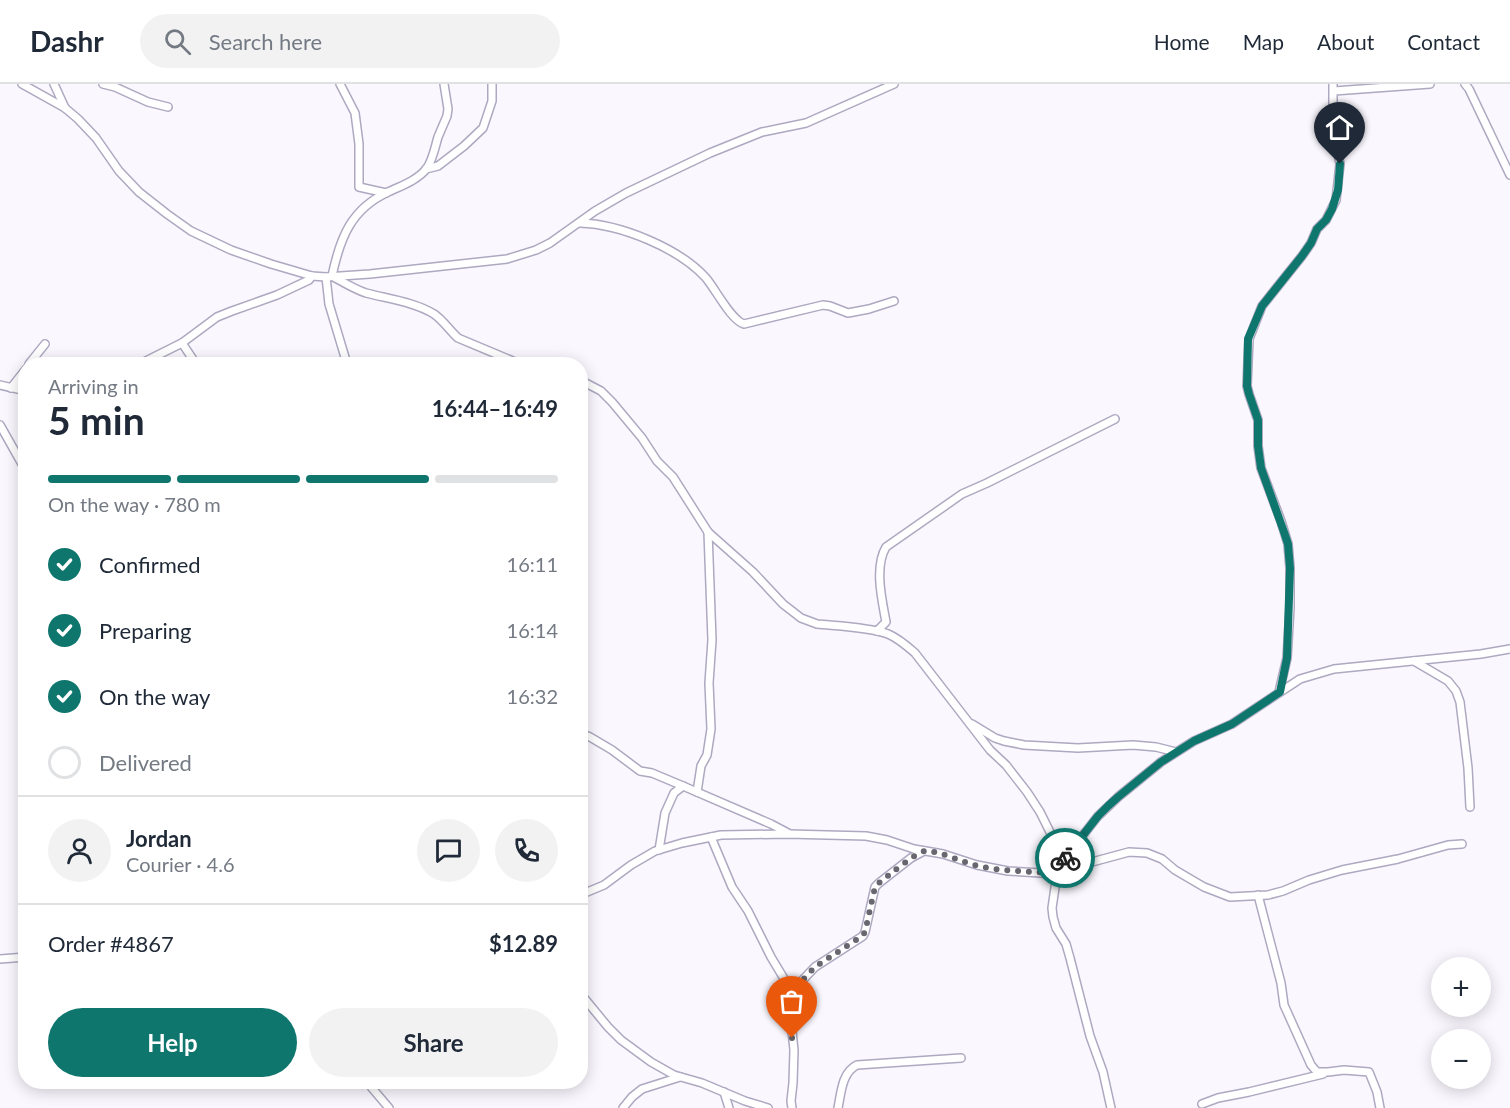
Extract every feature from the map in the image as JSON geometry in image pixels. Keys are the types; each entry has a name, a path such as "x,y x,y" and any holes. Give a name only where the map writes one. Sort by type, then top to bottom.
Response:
{"street":[{"path":"22,84 65,108 78,119 96,138 119,171 139,192 191,231 231,250 312,276 370,274 507,259 536,250 626,193 710,153 762,132 806,123 894,84"},
{"path":"54,84 65,108"},
{"path":"104,84 148,102 168,107"},
{"path":"340,84 355,113 359,144 359,187 386,194"},
{"path":"345,357 329,304 329,276 341,240 349,225 363,208 377,197 414,180 426,169 432,159 447,116 444,84"},
{"path":"426,169 438,166 465,146 483,128 492,101 492,84"},
{"path":"1280,692 1287,658 1290,568 1288,544 1261,468 1258,420 1247,386 1248,339 1262,306 1302,256 1317,229 1326,220 1336,200 1340,164 1333,126 1333,88 1430,84"},
{"path":"1465,84 1510,175"},
{"path":"580,223 594,223 620,229 665,248 695,266 735,319 744,324 823,305 848,313 894,301"},
{"path":"154,357 182,343 218,317 277,295 309,280 312,276"},
{"path":"329,276 364,292 398,300 429,311 458,338 503,357"},
{"path":"182,343 191,357"},
{"path":"35,357 45,344"},
{"path":"11,388 18,379"},
{"path":"588,384 601,391 642,438 657,461 673,477 708,532 783,604 801,618 816,624 877,631 890,635 915,653 990,750 1006,765 1033,802 1051,834 1060,863"},
{"path":"0,385 18,389"},
{"path":"877,631 886,622 880,574 883,552 886,547 962,494 1115,419"},
{"path":"0,425 18,457"},
{"path":"697,792 711,729 709,683 712,639 708,532"},
{"path":"1111,1108 1103,1072 1090,1036 1066,944 1056,928 1052,908 1056,873 1060,863 1098,816 1118,797 1176,752 1232,724 1300,679 1334,669 1510,649"},
{"path":"1414,661 1448,681 1456,691 1460,702 1468,768 1470,807"},
{"path":"969,723 995,738 1024,745 1078,748 1156,747 1176,752"},
{"path":"588,737 612,750 640,771 652,773 683,786 771,824 788,834"},
{"path":"659,850 665,813 674,793 683,786"},
{"path":"588,892 604,885 631,865 659,850 721,835 866,836 914,849 944,854 977,866 1008,871 1056,873 1129,852 1147,853 1162,859 1196,882 1230,897 1268,895 1342,870 1398,859 1448,845 1462,844"},
{"path":"711,837 732,887 748,911 792,992"},
{"path":"792,1108 794,1050 789,1003 792,992 815,967 862,936 865,932 875,887 911,858 924,851"},
{"path":"1258,895 1281,983 1284,1005 1311,1065 1317,1072 1328,1072"},
{"path":"0,959 18,958"},
{"path":"588,1003 621,1040 651,1062 674,1075 768,1108"},
{"path":"838,1108 846,1075 851,1068 857,1065 961,1058"},
{"path":"1202,1104 1218,1098 1344,1070 1369,1072 1377,1092 1380,1108"},
{"path":"623,1108 642,1089 680,1077"},
{"path":"373,1089 389,1108"},
{"path":"724,1092 729,1108"}],"way so far":[{"path":"792,1038 789,1003 793,990 815,967 862,936 865,932 875,887 911,858 924,851 944,854 977,866 1008,871 1057,874 1055,872 1065,858"}],"route":[{"path":"1065,858 1098,816 1161,762 1194,741 1232,724 1280,692 1287,658 1290,608 1288,544 1261,468 1258,420 1247,386 1248,339 1262,306 1302,256 1317,229 1332,209 1338,190 1340,164"}]}
